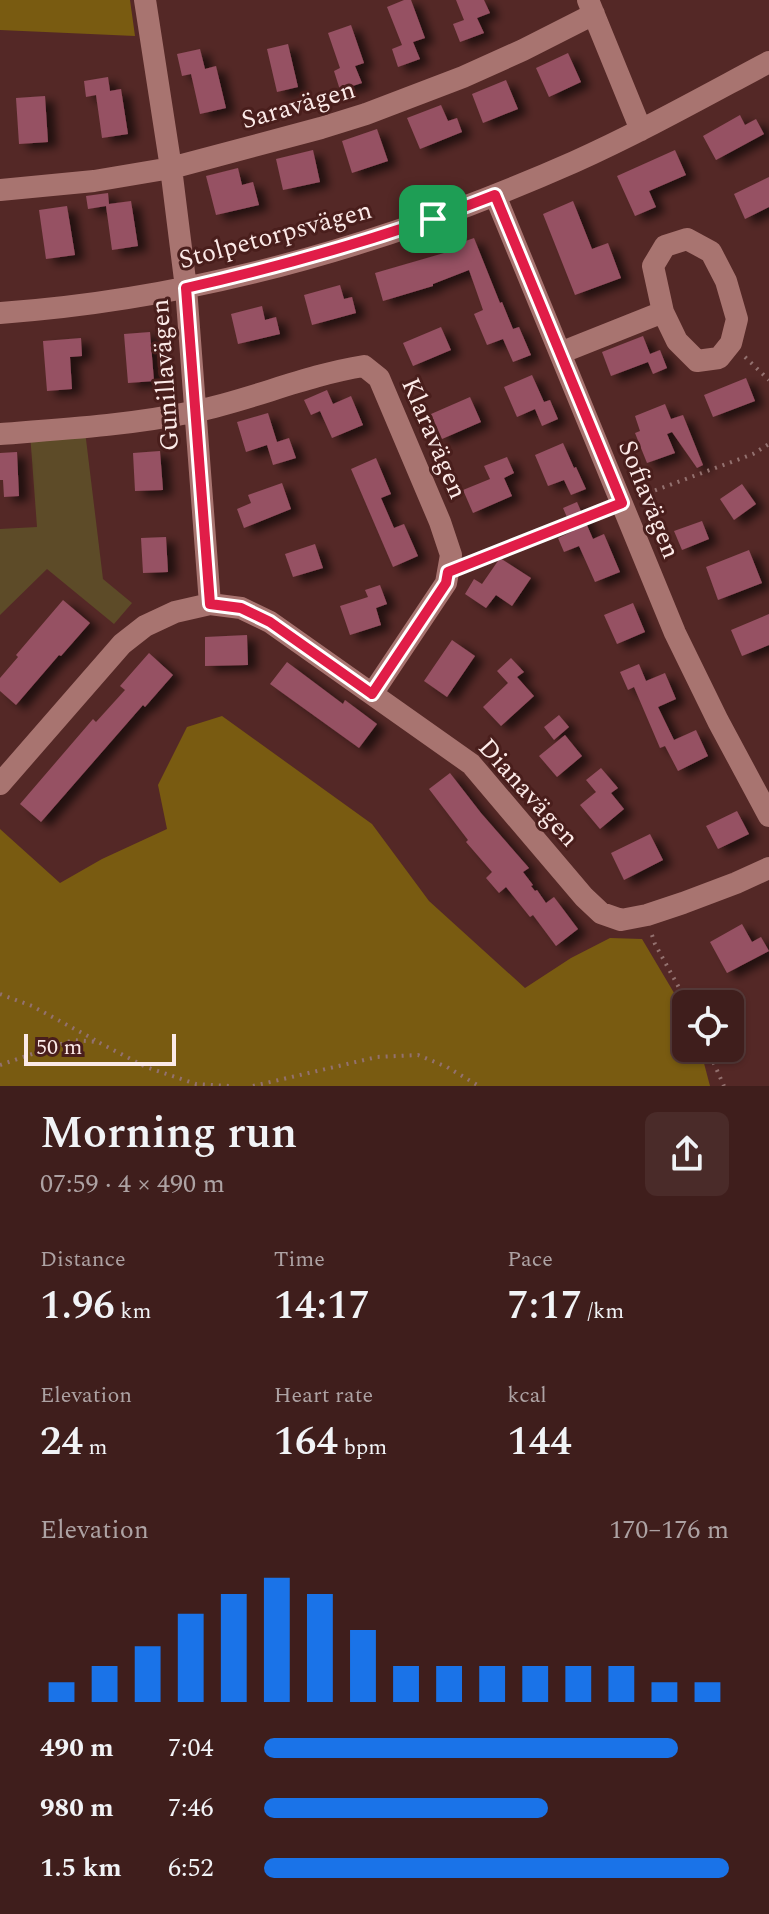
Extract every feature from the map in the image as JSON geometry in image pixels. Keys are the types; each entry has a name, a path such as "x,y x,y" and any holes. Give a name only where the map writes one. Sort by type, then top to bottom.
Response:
{"street":[{"name":"Gunillavägen","path":"145,0 186,288 210,604"},
{"name":"Saravägen","path":"0,190 94,181 171,168 321,128 413,98 523,50 591,7"},
{"path":"591,7 641,130"},
{"name":"Stolpetorpsvägen","path":"0,313 90,304 186,288 244,275 433,219 575,161 769,62"},
{"name":"Sofiavägen","path":"495,195 675,633 769,816"},
{"path":"687,239 711,252 726,281 737,319 731,343 719,358 697,361 677,341 663,312 653,266 665,246 687,239"},
{"path":"560,353 663,312"},
{"name":"Klaravägen","path":"0,434 119,423 194,412 339,370 364,366 379,378 440,522 451,555 448,572"},
{"path":"372,694 446,583 448,572"},
{"name":"Dianavägen","path":"0,784 122,644 145,626 175,612 210,604 241,608 270,622 471,764 601,913 621,920 647,915 769,868"}],"path":[{"path":"731,343 769,380"},
{"path":"448,572 753,454 769,444"},
{"path":"647,915 655,944 680,990"},
{"path":"0,994 32,1006 146,1067 196,1084 229,1086"},
{"path":"0,1065 73,1040 98,1042"},
{"path":"253,1086 377,1057 418,1055 447,1067 479,1086"},
{"path":"713,1062 724,1086"}],"shaded area":[{"path":"0,0 130,0 135,36 0,30"},
{"path":"85,431 103,579 132,603 114,624 47,569 0,615 0,529 37,527 30,433"},
{"path":"222,716 372,824 429,901 525,988 571,958 610,938 642,939 672,990 672,1062 704,1062 710,1086 0,1086 0,829 60,883 102,859 167,829 158,785 187,727"}],"building":[{"path":"411,0 425,38 413,42 420,59 398,67 392,49 402,45 387,7"},
{"path":"456,0 484,0 490,13 477,18 484,33 460,42 453,24 464,20"},
{"path":"351,25 364,63 355,66 362,83 340,90 334,71 340,68 328,33"},
{"path":"288,44 298,87 277,92 267,49"},
{"path":"200,49 205,69 216,66 226,108 200,114 191,74 182,76 177,54"},
{"path":"568,53 581,82 549,97 536,68"},
{"path":"108,77 110,91 121,89 128,134 102,138 96,95 86,97 84,81"},
{"path":"506,80 518,109 483,123 472,94"},
{"path":"45,96 48,142 19,144 16,98"},
{"path":"441,105 448,121 457,118 462,132 420,149 407,118"},
{"path":"740,115 745,125 756,119 764,134 716,160 703,136"},
{"path":"377,129 388,161 352,173 342,141"},
{"path":"313,150 320,182 283,190 276,159"},
{"path":"675,150 686,175 649,191 656,207 635,216 617,176"},
{"path":"238,168 242,185 253,182 259,205 216,215 206,176"},
{"path":"769,177 769,207 745,219 734,194"},
{"path":"108,193 109,204 131,201 138,246 112,250 106,206 88,209 86,196"},
{"path":"573,201 592,249 608,243 621,278 575,295 543,214"},
{"path":"67,206 75,255 46,259 39,210"},
{"path":"474,238 500,303 513,329 519,327 531,355 513,362 503,339 487,345 474,314 483,310 469,270 433,286 383,301 375,273 444,253 443,249"},
{"path":"340,285 344,299 352,297 356,313 312,325 304,295"},
{"path":"262,306 265,320 276,317 280,334 238,344 231,314"},
{"path":"441,327 451,350 413,366 403,343"},
{"path":"150,332 154,381 128,383 124,334"},
{"path":"643,336 650,354 660,350 667,368 653,374 648,362 611,376 602,352"},
{"path":"81,338 82,356 70,357 72,389 47,391 43,341"},
{"path":"532,375 544,402 550,400 558,419 542,426 535,409 517,417 504,387"},
{"path":"746,378 755,401 713,417 704,395"},
{"path":"327,390 333,404 351,396 363,425 332,438 320,411 311,415 304,400"},
{"path":"470,397 481,422 442,439 431,414"},
{"path":"665,404 671,419 683,415 703,465 697,468 672,432 667,434 675,453 647,463 635,433 640,431 635,416"},
{"path":"268,413 277,442 289,438 296,458 273,465 267,445 246,452 237,422"},
{"path":"563,443 586,489 571,495 564,480 548,486 535,455"},
{"path":"160,451 163,490 135,491 133,453"},
{"path":"17,452 19,496 4,497 3,480 0,480 0,453"},
{"path":"507,457 514,473 504,478 512,496 473,513 463,490 490,479 484,466"},
{"path":"376,458 391,494 381,498 394,528 404,524 418,556 393,567 351,469"},
{"path":"282,483 291,509 244,528 237,509 251,503 248,495"},
{"path":"742,484 756,504 734,520 720,499"},
{"path":"577,502 593,539 604,534 620,572 595,582 579,546 564,552 558,538 573,531 563,508"},
{"path":"702,521 709,539 682,550 674,531"},
{"path":"166,537 168,572 143,573 141,538"},
{"path":"315,544 323,568 293,577 285,554"},
{"path":"749,550 762,583 718,600 706,567"},
{"path":"500,558 531,578 512,606 496,595 486,608 465,594 474,579 482,584"},
{"path":"380,585 387,604 376,608 381,625 350,635 340,606 368,597 365,590"},
{"path":"63,600 90,623 16,705 0,691 0,678"},
{"path":"633,603 645,632 617,644 604,615"},
{"path":"769,614 769,645 742,656 731,630"},
{"path":"247,635 248,665 205,666 205,637"},
{"path":"452,640 475,656 447,697 424,681"},
{"path":"149,653 173,675 41,822 20,804 93,719 96,722 125,690 120,686"},
{"path":"511,658 524,672 517,677 534,696 501,726 483,707 508,683 497,671"},
{"path":"287,662 343,704 345,700 377,724 359,748 270,684"},
{"path":"639,664 646,681 665,673 676,699 658,707 674,740 696,730 708,756 678,771 665,746 660,748 634,687 628,690 620,672"},
{"path":"559,715 569,727 554,740 544,727"},
{"path":"565,735 582,756 557,777 539,756"},
{"path":"601,768 618,788 611,793 624,809 600,829 580,805 596,792 586,780"},
{"path":"450,773 529,868 523,872 535,891 546,903 554,897 578,929 556,946 533,915 530,917 506,887 499,893 486,878 492,872 466,842 468,840 429,789"},
{"path":"737,811 749,834 718,849 706,826"},
{"path":"650,834 663,860 624,880 611,853"},
{"path":"742,924 752,942 761,937 769,951 727,973 710,942"}],"route":[{"path":"495,195 622,503 448,572 446,583 372,694 270,622 241,608 210,604 186,288 313,256 433,219 495,195"}]}
